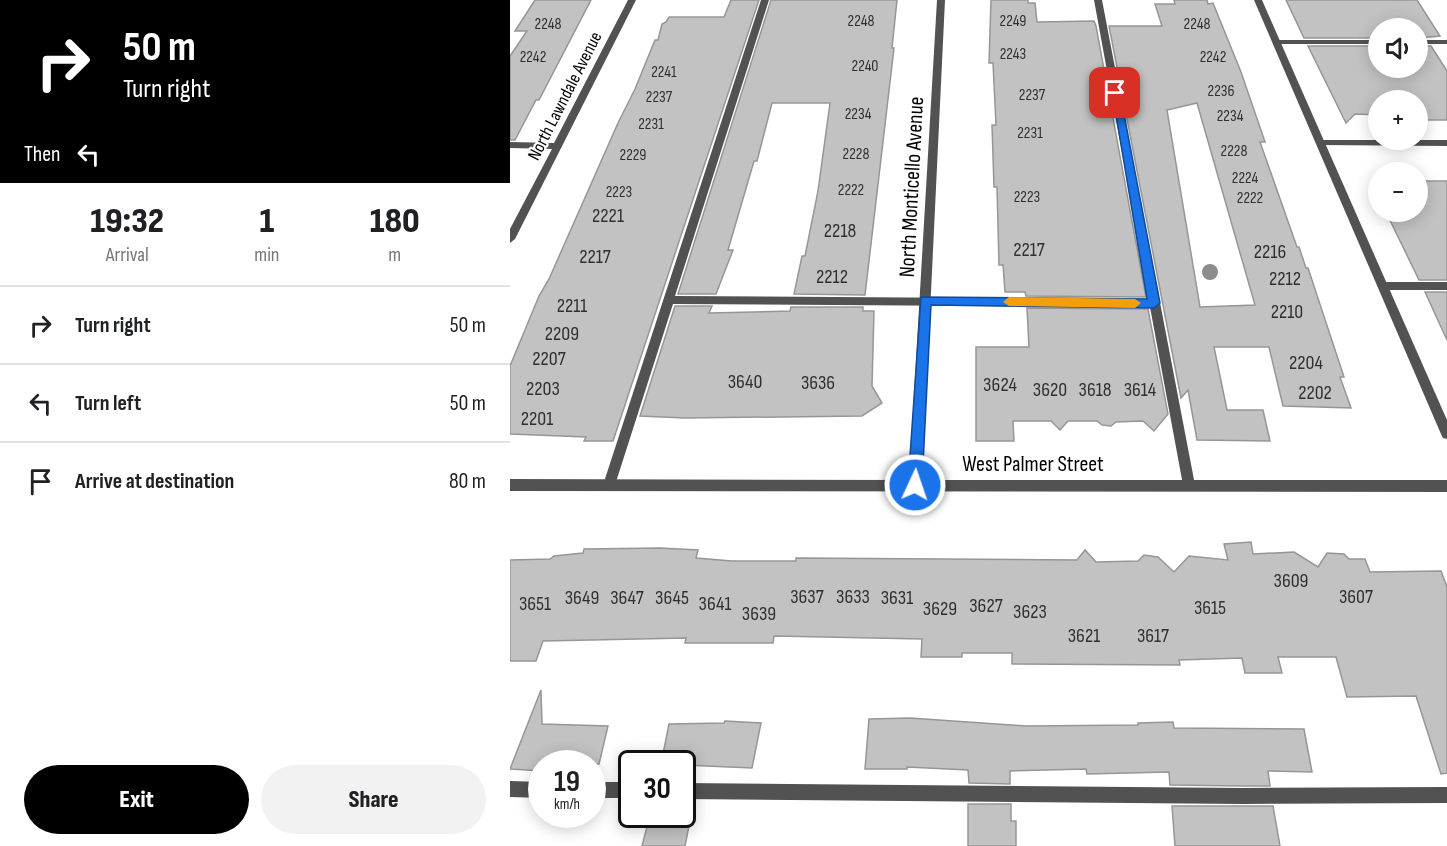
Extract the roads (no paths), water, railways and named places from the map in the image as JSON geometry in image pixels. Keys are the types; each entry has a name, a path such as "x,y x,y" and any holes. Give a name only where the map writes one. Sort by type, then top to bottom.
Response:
{"street":[{"name":"North Lawndale Avenue","path":"510,239 632,0"},
{"path":"609,485 765,0"},
{"name":"North Monticello Avenue","path":"915,485 941,0"},
{"path":"1098,0 1189,485"},
{"path":"1258,0 1447,434"},
{"path":"1276,42 1368,42"},
{"path":"1428,42 1447,42"},
{"path":"1321,143 1447,143"},
{"path":"510,146 558,146"},
{"path":"1382,286 1447,286"},
{"path":"668,300 1154,303"},
{"name":"West Palmer Street","path":"510,485 1447,486"},
{"path":"510,789 528,790"},
{"path":"696,791 1243,796 1447,795"}]}
